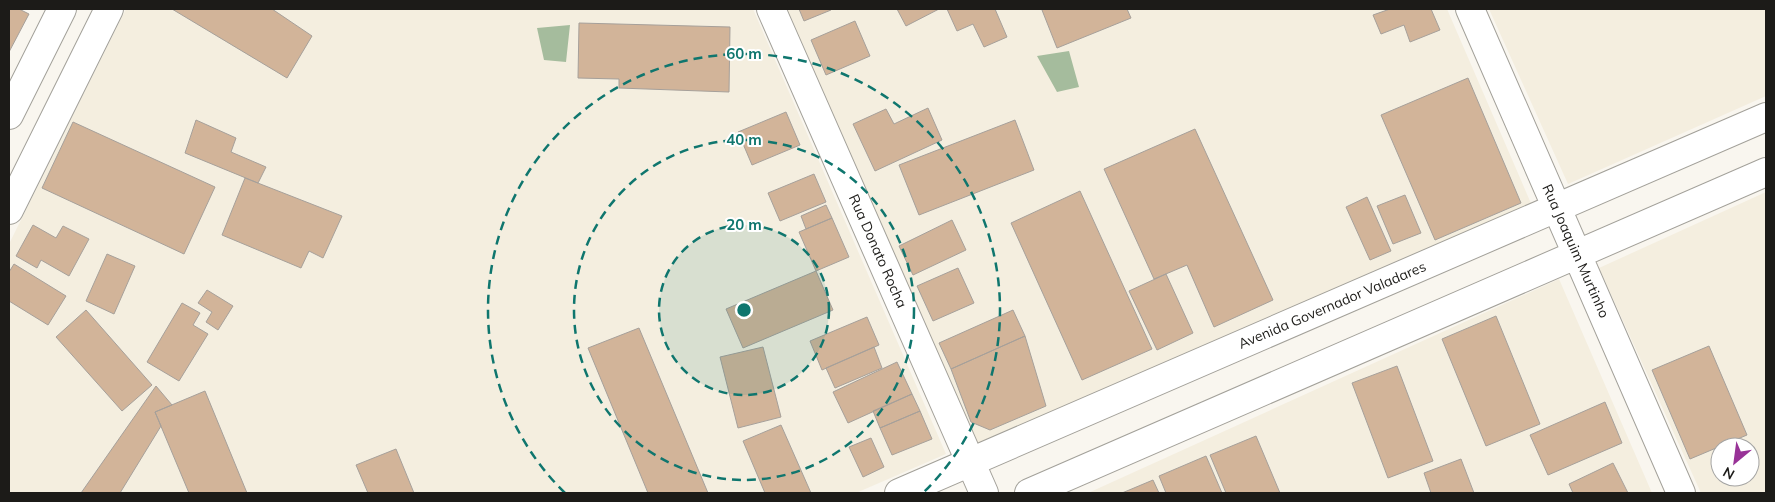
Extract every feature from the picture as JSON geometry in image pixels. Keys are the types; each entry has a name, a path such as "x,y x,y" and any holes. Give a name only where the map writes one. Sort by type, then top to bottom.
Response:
{"street":[{"path":"9,116 62,9"},
{"path":"9,210 109,9"},
{"name":"Rua Donato Rocha","path":"771,9 984,493"},
{"name":"Rua Joaquim Murtinho","path":"1470,9 1681,493"},
{"name":"Avenida Governador Valadares","path":"899,493 1766,118"},
{"path":"1030,493 1766,172"}],"shaded area":[{"path":"126,9 753,9 946,454 856,493 9,493 9,244"},
{"path":"786,9 1447,9 1533,208 977,446"},
{"path":"1489,9 1766,9 1766,96 1568,184"},
{"path":"570,25 566,62 544,60 537,28"},
{"path":"1069,51 1079,87 1057,92 1037,56"},
{"path":"1766,192 1766,493 1701,493 1599,268"},
{"path":"1559,279 1652,493 1088,493"}],"building":[{"path":"9,9 19,9 29,14 9,52"},
{"path":"172,9 272,9 312,36 287,78"},
{"path":"799,9 830,9 831,10 804,21"},
{"path":"897,9 939,9 906,26"},
{"path":"947,9 995,9 1007,37 984,47 973,24 957,31"},
{"path":"1127,9 1131,18 1057,48 1042,10"},
{"path":"1390,9 1431,9 1440,30 1410,42 1404,25 1381,34 1373,15"},
{"path":"855,21 870,56 826,75 811,40"},
{"path":"579,23 730,27 729,92 619,88 619,79 578,78"},
{"path":"1468,78 1521,203 1435,240 1381,115"},
{"path":"928,108 942,140 875,171 853,124 886,109 894,124"},
{"path":"786,112 800,145 752,165 738,132"},
{"path":"196,120 236,138 231,152 266,167 258,183 185,153"},
{"path":"1015,120 1034,170 919,215 899,165"},
{"path":"73,122 215,187 184,254 42,188"},
{"path":"1195,129 1273,300 1214,327 1187,265 1154,279 1104,169"},
{"path":"814,174 826,202 780,221 768,193"},
{"path":"245,178 342,216 323,258 309,251 301,268 222,235"},
{"path":"1080,191 1152,349 1082,380 1011,223"},
{"path":"1405,195 1421,233 1393,244 1377,206"},
{"path":"1367,197 1391,251 1370,260 1346,207"},
{"path":"826,205 832,218 806,229 801,216"},
{"path":"832,218 849,257 816,271 799,232"},
{"path":"952,220 966,250 913,275 899,246"},
{"path":"33,225 56,238 63,226 89,239 69,276 41,260 37,268 16,256"},
{"path":"107,254 135,266 114,314 86,301"},
{"path":"14,264 66,296 48,325 9,301 9,272"},
{"path":"958,268 974,303 933,321 917,286"},
{"path":"816,271 833,310 743,348 726,309"},
{"path":"1166,274 1193,333 1157,350 1129,291"},
{"path":"207,290 233,306 218,330 206,322 212,312 198,303"},
{"path":"182,303 200,313 193,325 208,334 179,381 147,362"},
{"path":"86,310 152,385 122,411 56,337"},
{"path":"1013,310 1025,336 951,369 939,343"},
{"path":"1496,316 1540,424 1486,446 1442,339"},
{"path":"867,317 879,345 822,370 810,341"},
{"path":"639,328 708,493 648,493 588,348"},
{"path":"1025,336 1046,406 990,430 971,422 951,369"},
{"path":"1709,346 1747,435 1742,437 1710,437 1710,451 1690,459 1652,370"},
{"path":"763,347 781,417 738,428 720,357"},
{"path":"874,347 882,368 835,388 826,368"},
{"path":"897,362 912,394 848,423 833,392"},
{"path":"1397,366 1433,461 1388,478 1352,383"},
{"path":"156,386 172,405 155,412 161,426 120,493 81,493"},
{"path":"205,391 247,493 189,493 155,412"},
{"path":"912,394 920,411 880,428 873,411"},
{"path":"1605,402 1622,443 1548,475 1530,435"},
{"path":"920,411 932,439 892,455 880,428"},
{"path":"781,425 811,493 765,493 743,441"},
{"path":"1256,436 1280,493 1226,493 1210,455"},
{"path":"871,438 884,467 863,477 849,447"},
{"path":"396,449 414,493 368,493 356,465"},
{"path":"1206,456 1222,493 1166,493 1159,476"},
{"path":"1461,459 1474,493 1431,493 1424,473"},
{"path":"1613,463 1628,493 1573,493 1569,484"},
{"path":"1153,480 1159,493 1122,493"}]}
